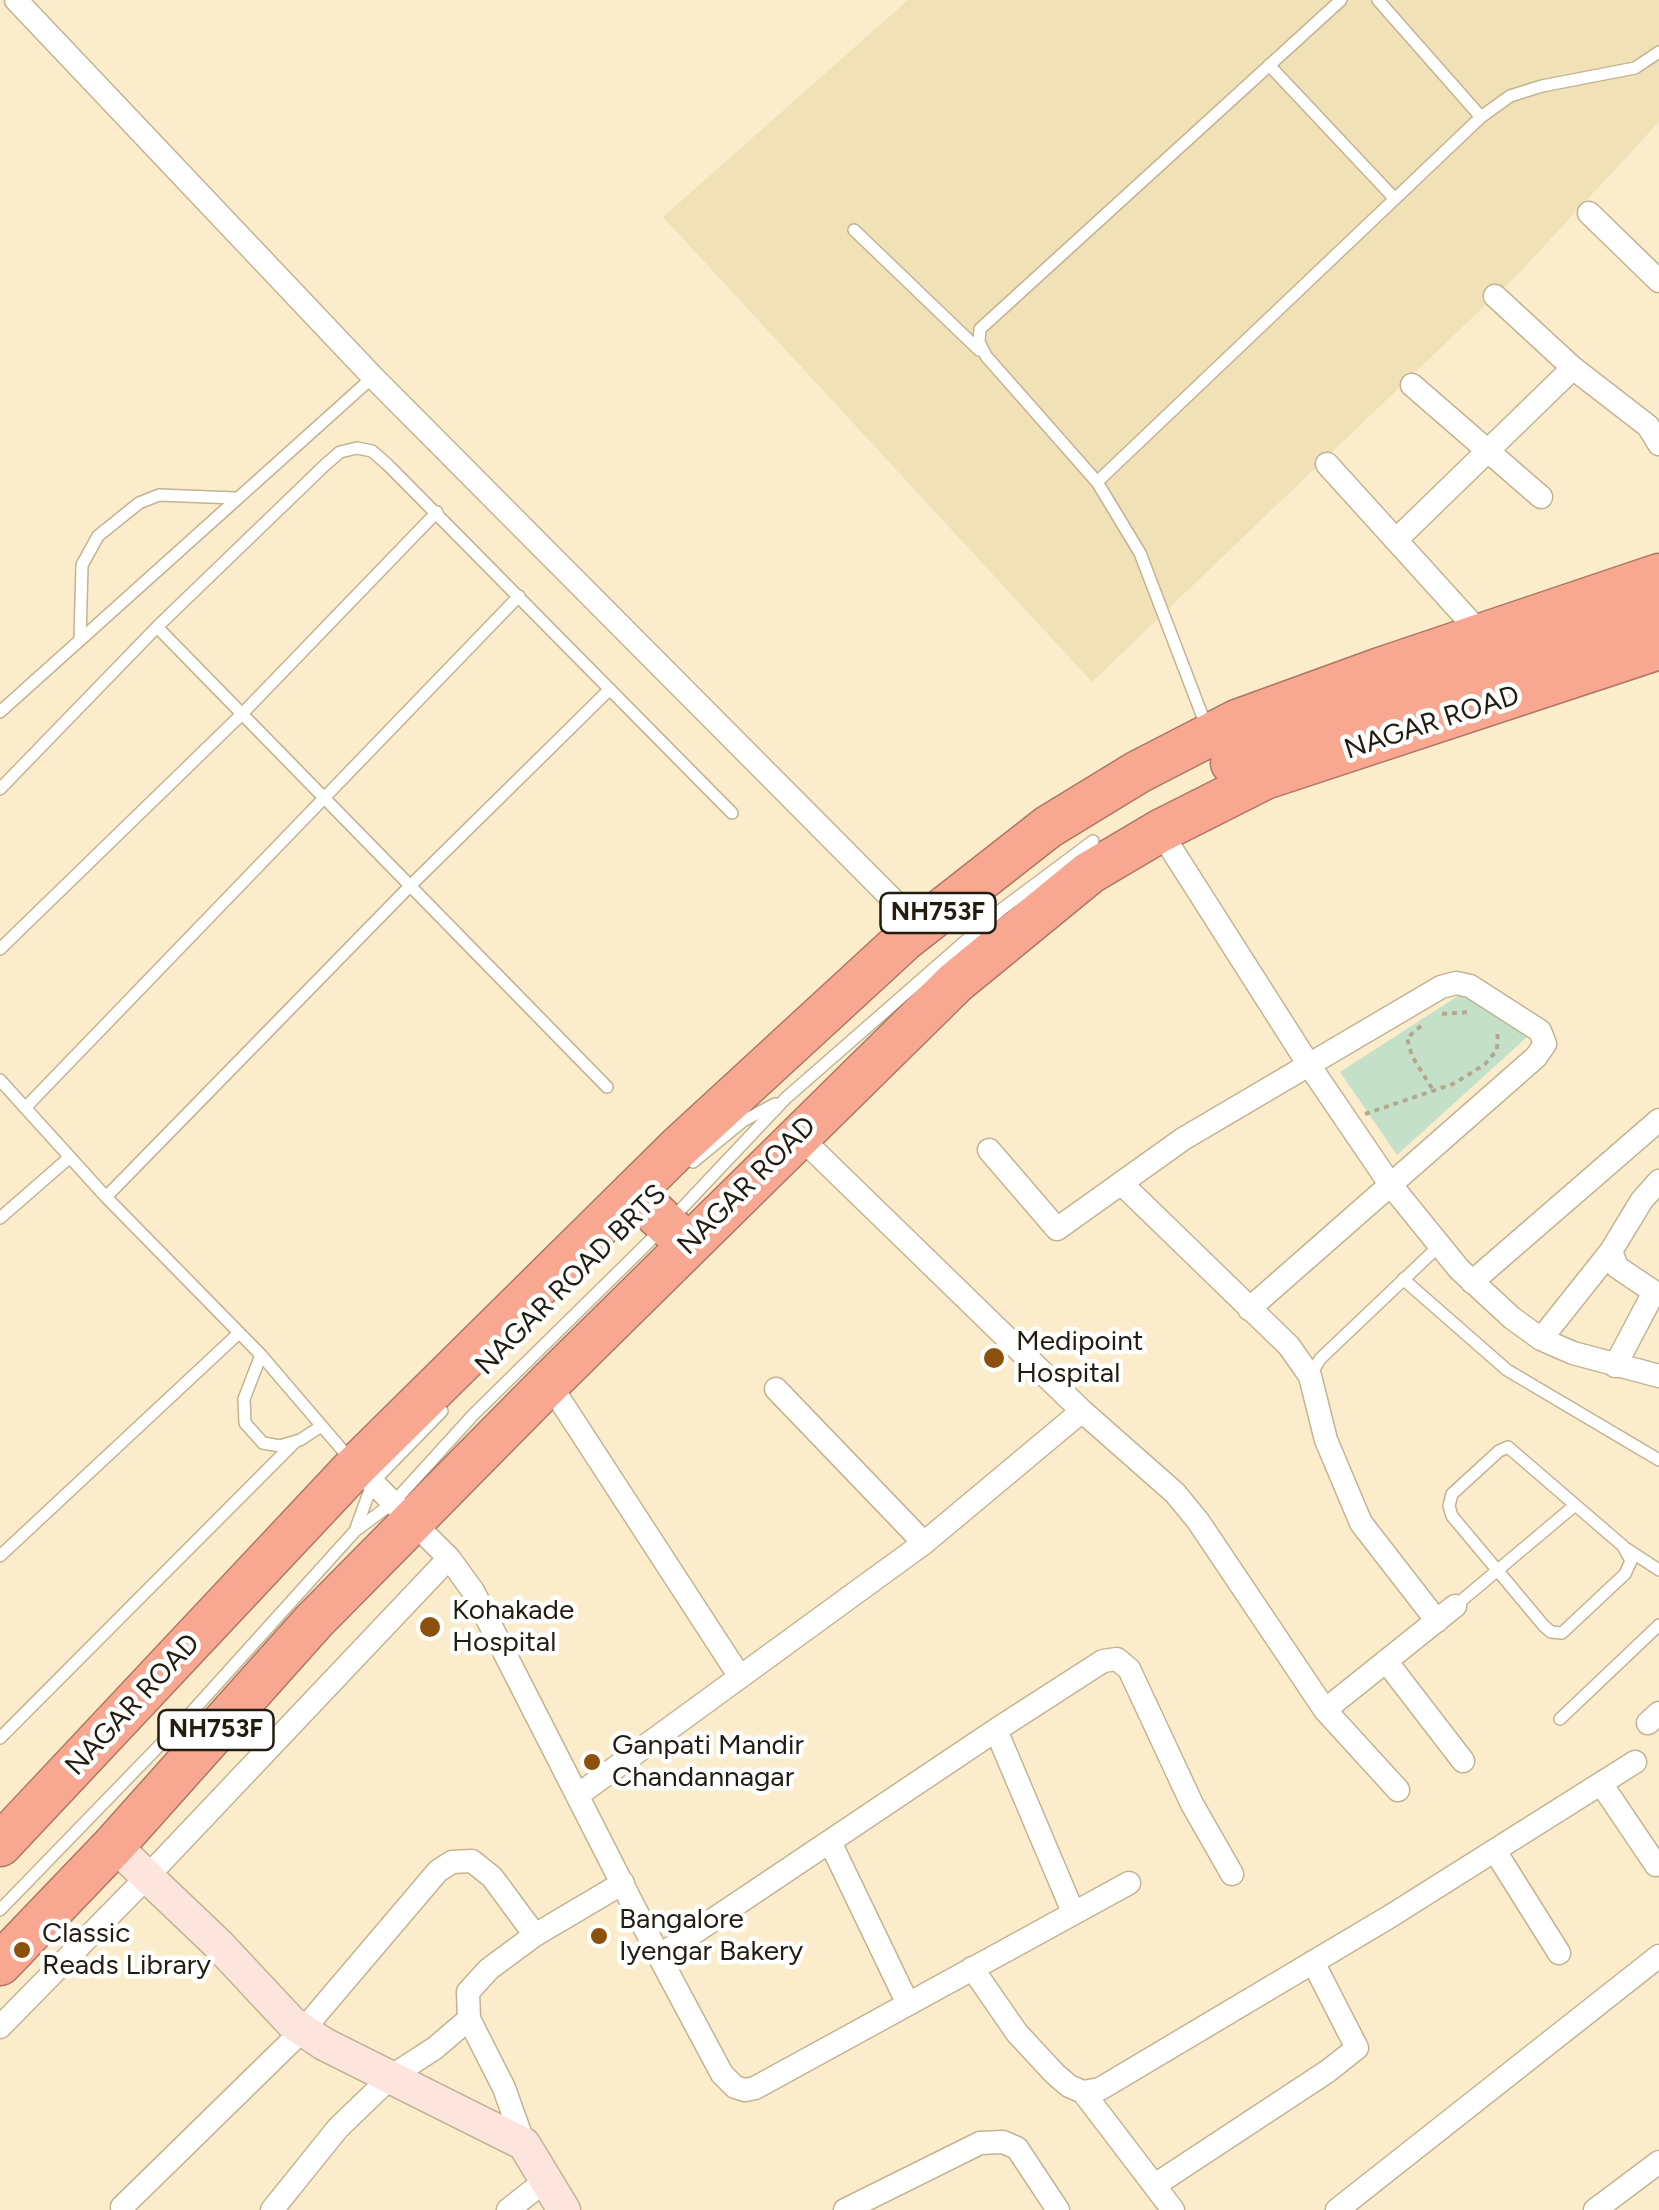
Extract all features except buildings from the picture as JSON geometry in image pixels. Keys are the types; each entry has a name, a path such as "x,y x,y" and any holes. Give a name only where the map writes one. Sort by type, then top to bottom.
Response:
{"highway":[{"name":"NAGAR ROAD","path":"0,1845 365,1474 654,1213 920,927 1048,827 1138,772 1237,721 1659,575"},
{"path":"986,876 1036,863 1093,841 1190,782 1304,731 1659,610"},
{"name":"NAGAR ROAD","path":"5,1934 114,1845 314,1621 404,1511 549,1382 654,1213 792,1116 1089,873 1160,831 1264,778 1659,648"}],"street":[{"path":"16,0 373,377 920,927"},
{"path":"1590,214 1659,281"},
{"path":"1495,296 1573,368 1655,428"},
{"path":"1396,540 1573,368"},
{"path":"1412,384 1485,452 1542,497"},
{"path":"1327,464 1481,634"},
{"path":"1160,831 1308,1065 1390,1184 1472,1282 1541,1339 1615,1366 1659,1376"},
{"path":"989,1150 1057,1228 1183,1139 1440,987 1456,983 1470,986 1540,1031 1545,1044 1536,1056 1248,1309"},
{"path":"792,1116 1082,1411 1175,1494 1198,1520 1325,1710 1398,1790"},
{"path":"1472,1282 1659,1120"},
{"path":"1541,1339 1611,1251 1642,1200 1659,1181"},
{"path":"1121,1183 1290,1346 1310,1376 1326,1440 1361,1523 1446,1614 1325,1710"},
{"path":"1611,1251 1617,1267 1657,1289 1615,1366"},
{"path":"549,1382 740,1677"},
{"path":"776,1389 924,1542"},
{"path":"578,1795 924,1542 1082,1411"},
{"path":"365,1474 449,1558 480,1606 659,1956 722,2074 736,2087 755,2088 1128,1883"},
{"path":"0,2027 449,1558"},
{"path":"659,1956 1103,1661 1117,1659 1129,1669 1192,1804 1232,1874"},
{"path":"1386,1661 1462,1762"},
{"path":"996,1730 1073,1912"},
{"path":"1082,2092 1100,2089 1313,1962 1635,1762"},
{"path":"1602,1785 1656,1865"},
{"path":"831,1844 907,2002"},
{"path":"114,1845 218,1944 291,2022 324,2044 524,2144"},
{"path":"1495,1852 1559,1953"},
{"path":"122,2207 303,2030 438,1871 452,1862 472,1861 492,1877 535,1935"},
{"path":"564,2210 524,2144 504,2088 470,2019 468,1992 489,1968 535,1935 623,1883"},
{"path":"1337,2210 1659,1956"},
{"path":"1156,2185 1358,2048 1313,1962"},
{"path":"972,1968 1037,2056 1069,2086 1082,2092 1173,2210"},
{"path":"272,2210 338,2128 392,2076 470,2019"},
{"path":"845,2210 980,2143 1003,2142 1017,2148 1058,2210"},
{"path":"1595,2210 1659,2162"},
{"path":"508,2210 546,2180"}],"lane":[{"path":"986,356 979,342 980,329 1341,0"},
{"path":"1378,0 1481,117"},
{"path":"1098,482 1481,117 1510,96 1635,68 1659,52"},
{"path":"1269,65 1395,199"},
{"path":"854,230 986,356 1098,482 1140,553 1210,736"},
{"path":"0,712 373,377"},
{"path":"0,789 157,627 340,452 356,448 372,451 437,512 732,812"},
{"path":"80,639 82,565 98,536 139,503 159,495 235,498"},
{"path":"0,949 240,715 437,512"},
{"path":"25,1108 518,596"},
{"path":"157,627 607,1087"},
{"path":"106,1197 409,887 610,689"},
{"name":"NAGAR ROAD BRTS","path":"677,1175 744,1121 792,1116 1002,909 1093,841"},
{"path":"0,1080 106,1197 261,1355 320,1428 365,1474 356,1531 189,1715 5,1934"},
{"path":"0,1218 70,1157"},
{"name":"NAGAR ROAD BRTS","path":"356,1531 404,1511 473,1415 654,1213"},
{"path":"1310,1376 1320,1359 1440,1245"},
{"path":"1403,1279 1507,1370 1659,1460"},
{"path":"0,1556 239,1333"},
{"path":"261,1355 244,1398 245,1423 263,1443 280,1446 320,1428"},
{"name":"NAGAR ROAD BRTS","path":"365,1474 452,1400"},
{"path":"0,1738 294,1442"},
{"path":"1623,1546 1630,1568 1557,1634 1544,1626 1452,1516 1452,1494 1499,1451 1512,1448 1574,1506 1659,1570"},
{"path":"1446,1614 1574,1506"},
{"path":"1560,1719 1659,1624"}],"path":[{"path":"1433,1090 1412,1056 1408,1038 1428,1020 1445,1012 1467,1012"},
{"path":"1346,1120 1452,1084 1485,1064 1497,1050 1498,1029"}],"shaded area":[{"path":"908,0 1659,0 1659,122 1521,271 1092,682 663,217"}],"green space":[{"path":"1461,994 1527,1037 1397,1155 1340,1072"}],"place":[{"name":"Medipoint Hospital","path":"994,1358"},
{"name":"Kohakade Hospital","path":"430,1627"},
{"name":"Ganpati Mandir Chandannagar","path":"592,1762"},
{"name":"Bangalore Iyengar Bakery","path":"599,1936"},
{"name":"Classic Reads Library","path":"22,1950"}]}
